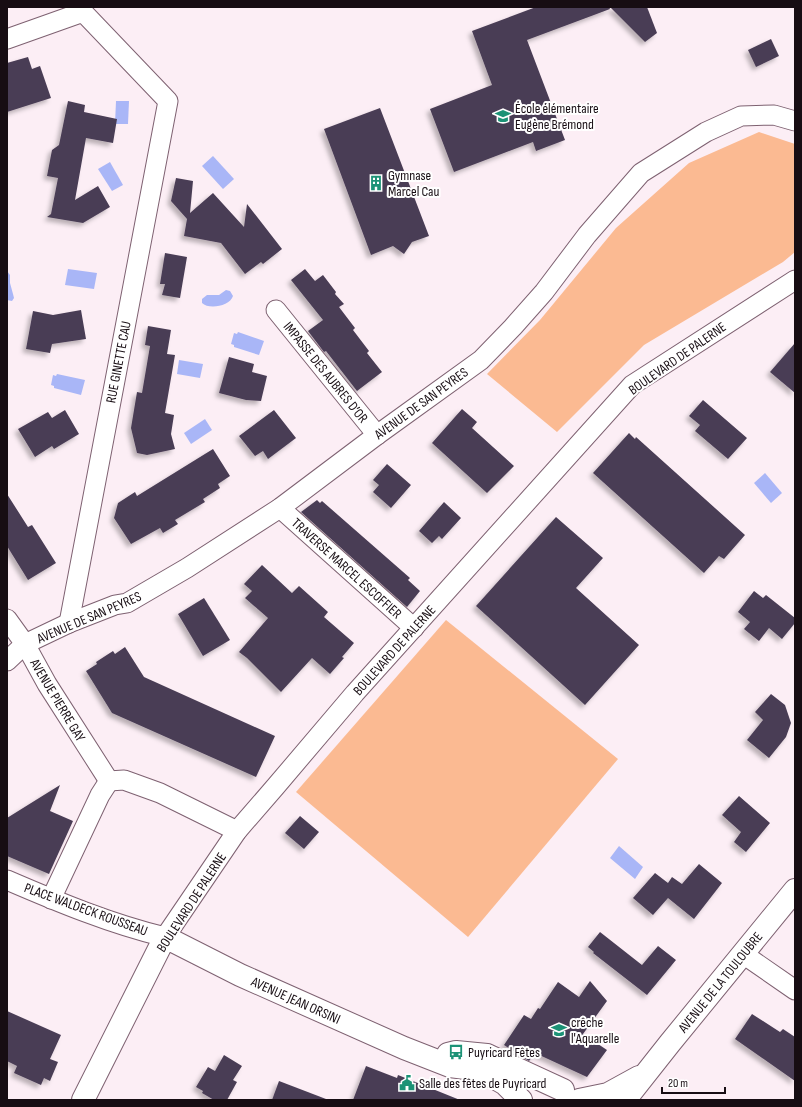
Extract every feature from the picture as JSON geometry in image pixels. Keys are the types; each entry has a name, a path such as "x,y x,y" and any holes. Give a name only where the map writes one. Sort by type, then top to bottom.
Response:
{"street":[{"name":"RUE GINETTE CAU","path":"7,39 83,12 168,100 69,623"},
{"name":"AVENUE DE SAN PEYRES","path":"7,661 26,644 69,623 115,605 127,603 187,568 280,508 376,435 481,360 544,292 587,235 642,173 706,132 741,116 774,115 795,121"},
{"name":"BOULEVARD DE PALERNE","path":"83,1100 165,937 237,831 355,693 632,385 795,280"},
{"name":"IMPASSE DES AUBRES D’OR","path":"276,310 376,435"},
{"name":"TRAVERSE MARCEL ESCOFFIER","path":"280,508 414,628"},
{"name":"AVENUE PIERRE GAY","path":"7,619 26,644 47,684 108,781"},
{"path":"51,899 100,794 108,781 124,780 160,793 237,831"},
{"name":"PLACE WALDECK ROUSSEAU","path":"7,880 51,899 140,931 165,937"},
{"name":"AVENUE DE LA TOULOUBRE","path":"626,1100 795,890"},
{"name":"AVENUE JEAN ORSINI","path":"165,937 240,976 389,1041 450,1066 481,1070 505,1084 521,1100"},
{"path":"743,954 795,990"},
{"path":"429,1057 456,1052 487,1055 574,1097"},
{"name":"AVENUE DE LA TOULOUBRE","path":"530,1100 535,1094 549,1089 574,1097 608,1094 646,1074"}],"shaded area":[{"path":"759,132 795,144 795,252 783,262 644,345 557,432 487,374 540,320 616,228 689,163"},
{"path":"446,620 618,759 468,937 296,792"}],"water":[{"path":"116,101 129,101 128,124 115,124"},
{"path":"213,156 234,179 223,189 202,166"},
{"path":"110,162 123,185 112,191 98,169"},
{"path":"68,269 97,273 94,289 65,285"},
{"path":"7,271 10,275 10,283 14,298 12,301 7,300"},
{"path":"226,290 230,291 233,296 228,302 219,306 209,306 202,303 202,299 207,295 219,295"},
{"path":"238,332 264,341 259,355 234,347 234,345 231,344 234,333 237,334"},
{"path":"179,360 203,364 200,378 177,374"},
{"path":"57,374 85,380 81,395 54,388 54,386 51,385 53,375 56,376"},
{"path":"205,419 212,430 191,444 184,433"},
{"path":"765,473 782,493 771,503 754,483"},
{"path":"619,846 643,867 635,879 610,858"}],"building":[{"path":"536,7 609,7 610,9 527,40 565,140 536,151 533,142 454,172 430,109 492,85 472,31"},
{"path":"610,7 647,7 657,33 645,42"},
{"path":"771,39 779,56 756,67 748,50"},
{"path":"28,57 32,69 40,66 51,98 7,112 7,63"},
{"path":"68,101 85,105 84,112 117,119 113,143 86,138 75,200 98,186 110,207 83,223 47,217 51,214 58,178 47,176 52,150 59,145"},
{"name":"Gymnase Marcel Cau","path":"380,108 429,236 412,242 404,254 393,246 371,255 324,129"},
{"path":"176,178 193,181 190,213 213,193 244,227 247,204 282,249 263,264 261,262 245,274 221,243 184,236 187,219 171,201"},
{"path":"165,253 187,257 180,298 162,295 165,284 160,284"},
{"path":"305,269 315,281 323,275 336,292 335,294 344,304 339,307 355,328 353,330 369,351 367,353 382,372 357,391 326,351 324,352 308,331 323,320 291,280"},
{"path":"81,310 86,339 52,344 50,353 26,349 33,311 53,315"},
{"path":"148,326 171,330 167,354 175,355 165,413 174,415 171,434 175,449 147,455 137,453 131,428 137,392 142,393 150,346 145,345"},
{"path":"795,343 795,393 770,372"},
{"path":"229,357 254,364 252,372 267,376 261,401 246,400 219,393"},
{"path":"703,400 747,438 728,459 695,431 700,425 689,416"},
{"path":"462,409 477,422 472,428 514,466 487,493 432,443"},
{"path":"65,410 79,434 54,449 52,446 35,457 18,429 48,412 52,418"},
{"path":"274,410 296,438 268,459 263,451 255,456 239,436"},
{"path":"629,433 635,439 636,437 745,535 724,559 719,556 704,573 593,473"},
{"path":"213,449 230,476 218,484 220,488 203,499 205,502 175,520 178,524 163,533 160,528 131,544 114,518 118,503 135,492 137,496"},
{"path":"387,464 411,485 391,508 373,492 379,485 373,480"},
{"path":"7,494 28,527 32,525 56,563 28,580 7,546"},
{"path":"317,500 320,503 322,501 410,578 408,580 420,591 407,607 301,512"},
{"path":"444,502 461,518 442,539 439,536 432,543 419,531"},
{"path":"556,517 603,558 576,588 639,645 585,705 476,606"},
{"path":"262,565 292,593 299,586 328,612 324,617 354,643 342,657 344,658 330,674 312,658 281,692 239,652 268,618 245,598 252,591 244,584"},
{"path":"754,591 763,598 766,595 795,618 795,623 782,639 769,628 759,641 744,629 750,622 738,612"},
{"path":"204,598 230,640 203,656 178,614"},
{"path":"125,647 144,677 275,736 256,777 112,713 86,671 97,664 96,662 113,651 115,654"},
{"path":"771,694 785,705 791,723 786,737 769,758 747,740 763,720 755,712"},
{"path":"60,785 50,811 73,821 49,874 7,856 7,818"},
{"path":"739,796 770,823 746,852 734,842 741,832 722,815"},
{"path":"300,816 319,832 304,849 285,833"},
{"path":"699,864 722,883 694,919 668,898 653,915 633,898 655,873 668,883 672,877 682,884"},
{"path":"600,932 642,965 658,946 676,960 647,995 593,953 594,952 588,947"},
{"path":"590,981 607,1001 583,1034 607,1050 587,1077 535,1053 529,1061 504,1045 524,1015 531,1019 538,1008 540,1009 558,982 579,997"},
{"path":"7,1011 61,1035 50,1059 58,1062 50,1081 44,1078 41,1085 14,1073 17,1066 7,1061"},
{"path":"752,1014 780,1032 783,1029 795,1037 795,1081 735,1039"},
{"path":"224,1055 242,1066 233,1080 237,1082 227,1100 214,1100 202,1093 203,1091 196,1087 208,1067 215,1071"},
{"name":"Salle des fêtes de Puyricard","path":"366,1066 397,1078 398,1075 460,1100 353,1100"},
{"path":"279,1081 326,1099 326,1100 272,1100"}],"place":[{"name":"École élémentaire Eugène Brémond","path":"503,116"},
{"name":"Gymnase Marcel Cau","path":"376,183"},
{"name":"crêche l'Aquarelle","path":"559,1030"},
{"name":"Puyricard Fêtes","path":"456,1052"},
{"name":"Salle des fêtes de Puyricard","path":"407,1083"}]}
